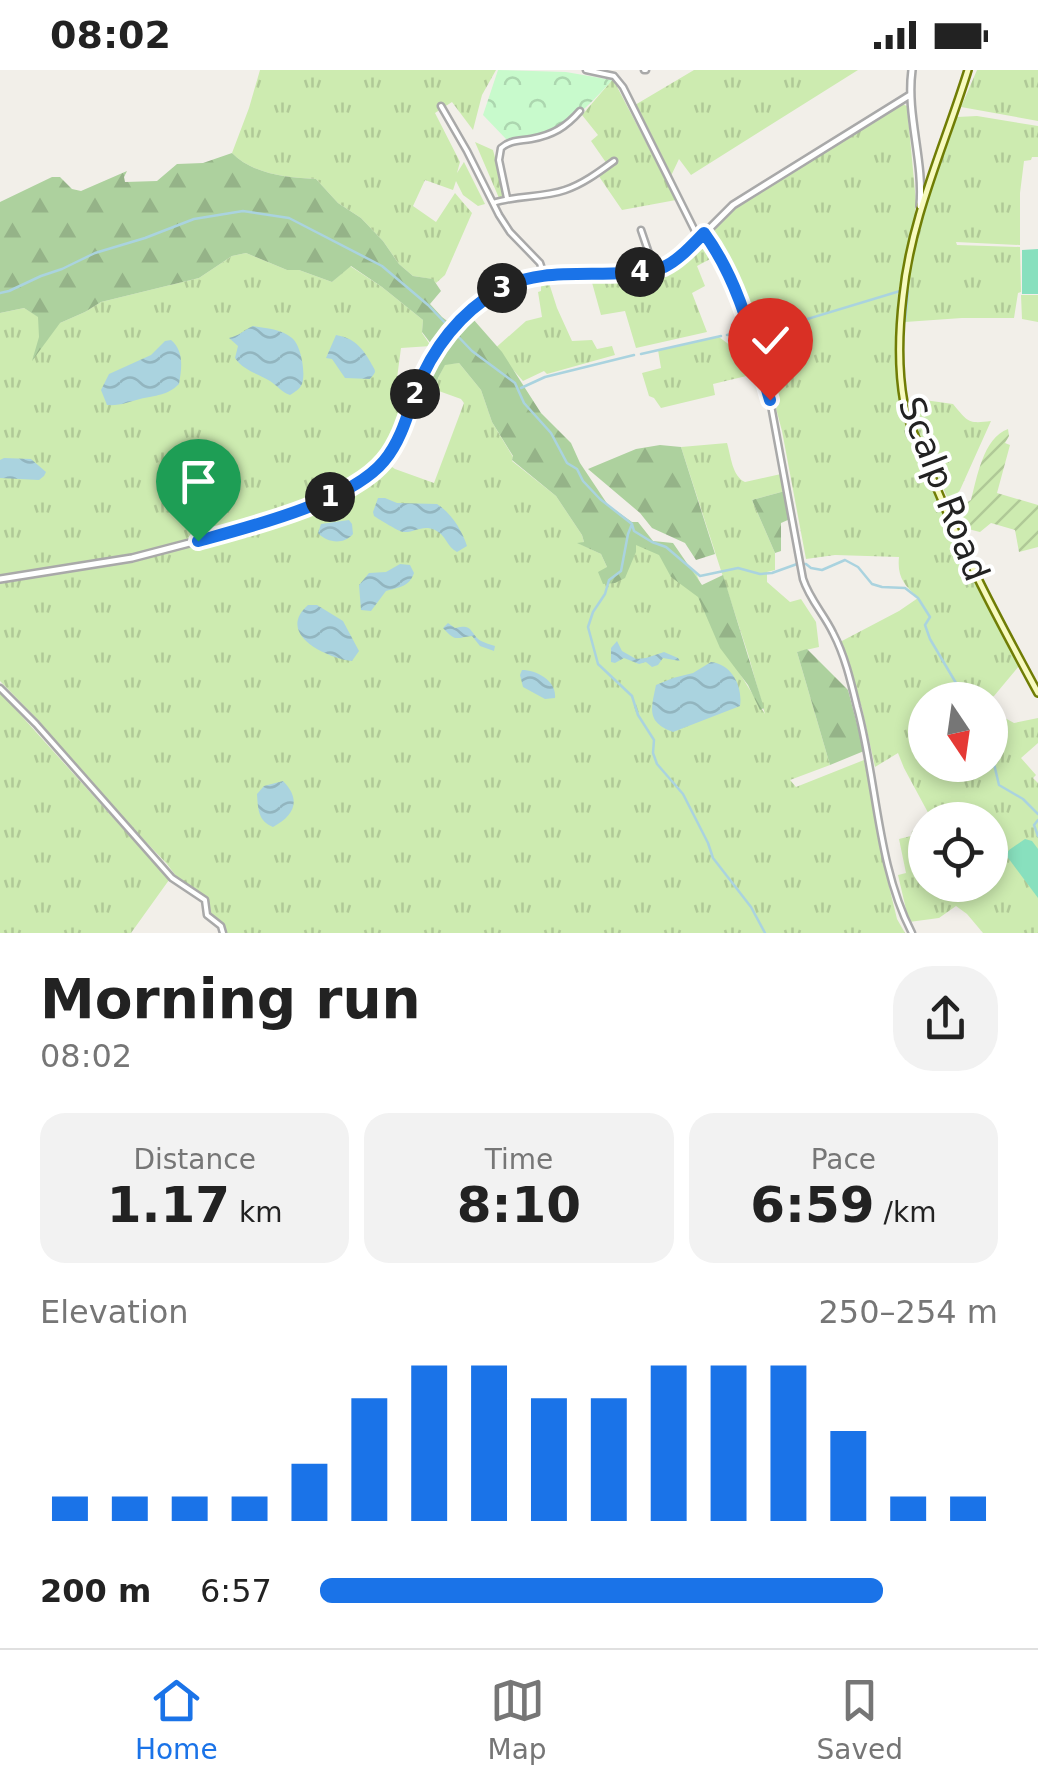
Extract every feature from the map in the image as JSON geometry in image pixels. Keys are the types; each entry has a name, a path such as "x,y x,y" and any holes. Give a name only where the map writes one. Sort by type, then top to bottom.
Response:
{"main road":[{"name":"Scalp Road","path":"968,70 920,214 903,296 906,408 959,541 1038,693"}],"street":[{"path":"586,70 614,76 622,86 701,235 721,257 751,333 770,400 809,596 834,634 850,681 870,758 891,880 910,930"},
{"path":"912,70 910,95 919,166 920,214"},
{"path":"0,579 132,558 198,541 263,523 357,485 372,474 395,446 425,368 445,335 500,290 545,277 655,270 677,258 733,204 910,95"},
{"path":"441,106 492,203 510,232 540,263 545,277"},
{"path":"507,198 499,160 501,148 509,142 558,131 580,111"},
{"path":"492,203 566,190 614,161"},
{"path":"919,166 933,171"},
{"path":"642,230 655,270"},
{"path":"0,688 172,878 204,900 207,915 222,926 223,933"}],"green space":[{"path":"260,70 496,70 482,95 473,130 452,102 435,113 460,162 457,173 464,162 485,204 478,206 463,195 456,181 453,190 425,180 413,206 436,222 455,193 472,213 445,275 436,283 413,276 399,264 361,218 338,203 316,179 260,170 232,153"},
{"path":"498,70 566,72 612,80 589,104 554,130 507,140 483,115"},
{"path":"694,70 858,70 691,175 679,159 670,178 635,105"},
{"path":"977,70 1038,70 1038,121 961,107"},
{"path":"613,79 676,200 622,210 598,175 607,164 591,141 598,135 582,115"},
{"path":"902,104 907,106 916,202 898,293 896,365 900,397 958,551 1019,666 1006,682 908,682 908,775 898,753 875,767 862,708 840,642 918,598 903,580 899,557 835,555 806,559 782,431 757,337 732,269 710,236 711,229 728,213"},
{"path":"977,116 1038,126 1038,157 1024,161 1020,245 956,242 1020,247 1021,292 1014,318 905,322 910,269 939,167 957,117"},
{"path":"475,142 493,150 505,195 499,198"},
{"path":"232,153 260,170 316,179 338,203 361,218 413,276 433,279 441,291 430,304 459,330 473,319 502,352 541,413 571,443 608,505 638,522 653,541 673,543 702,585 723,575 764,708 760,710 748,685 720,648 698,597 671,577 659,555 636,545 625,578 603,584 598,572 607,567 601,554 577,543 584,542 582,535 556,496 512,460 481,390 459,363 445,365 436,388 424,384 438,353 422,332 423,320 351,266 332,282 299,270 287,270 246,253 232,256 199,278 101,302 60,323 32,361 39,337 38,317 24,308 0,313 0,202 52,177 60,177 72,189 81,191 127,171 125,182 157,181 177,164 203,163"},
{"path":"700,241 714,257 697,266 705,286 692,293 707,332 636,348 625,311 601,315 591,279 631,278 661,271 678,262"},
{"path":"1038,249 1038,294 1022,294 1022,250"},
{"path":"246,253 287,270 299,270 332,282 350,266 423,320 422,333 431,346 401,348 394,401 408,409 385,462 434,483 464,403 436,390 438,378 445,364 459,363 481,390 512,461 556,496 582,535 584,542 580,544 601,554 607,567 603,584 631,540 681,562 696,573 732,661 765,714 681,447 727,443 735,470 745,482 781,474 785,491 752,500 775,553 775,570 767,572 767,582 790,602 801,599 816,622 819,647 797,652 830,765 790,780 796,787 864,760 888,882 897,919 905,933 227,933 222,922 210,913 206,898 176,876 0,681 0,313 24,308 60,323 101,302 199,278 232,256"},
{"path":"549,283 572,341 592,340 597,349 612,346 615,355 547,374 544,371 523,381 492,351 526,321 542,317 538,292 541,284"},
{"path":"1021,295 1038,295 1038,322 1022,319"},
{"path":"719,337 739,352 751,351 759,373 713,384 715,395 661,408 649,396 642,373 661,368 658,350"},
{"path":"910,398 953,404 969,420 991,421 954,498 946,495 913,421"},
{"path":"1008,429 1005,443 1010,445 997,493 1038,505 1038,547 1019,552 1015,530 991,523 980,532 960,527 954,510 971,500 987,450"},
{"path":"681,447 715,554 696,560 685,543 652,528 588,469 636,449"},
{"path":"785,491 790,519 781,523 781,551 775,553 752,500"},
{"path":"807,649 848,690 864,751 830,765 797,652"},
{"path":"0,692 169,880 131,933 0,933"},
{"path":"1038,718 1038,743 1021,758 1038,783 1038,933 983,933 956,906 939,918 909,922 898,875 906,873 899,839 908,837 908,902 1008,902 1008,802 922,802 912,782 1008,782 1008,720 1014,723"},
{"path":"1025,839 1038,849 1038,898 1008,858 1009,850"}],"water":[{"path":"253,326 283,333 298,347 303,379 300,388 290,395 235,358 238,346 229,338"},
{"path":"336,335 353,341 364,352 375,371 370,379 345,378 332,359 326,358"},
{"path":"171,340 180,354 179,384 161,394 107,405 101,390 109,374 151,355"},
{"path":"31,459 46,472 39,480 0,478 0,460"},
{"path":"378,498 397,503 437,504 455,522 467,546 457,552 435,530 403,532 393,528 374,516"},
{"path":"349,520 353,534 345,540 331,541 318,533 321,524"},
{"path":"400,564 410,565 414,573 409,581 386,591 371,611 361,610 359,585 369,573 386,572"},
{"path":"308,605 317,605 343,621 359,651 352,661 318,650 301,635 297,626 299,616"},
{"path":"448,623 455,628 468,628 479,639 495,646 494,651 480,646 472,636 453,637 443,628"},
{"path":"617,641 622,651 636,659 664,652 680,661 663,658 652,667 624,658 611,662 611,648"},
{"path":"711,662 725,667 734,678 740,691 740,706 673,732 658,724 652,714 656,685 693,673"},
{"path":"522,670 545,678 553,686 555,698 545,699 523,687"},
{"path":"283,781 292,795 293,807 273,827 262,818 257,794 264,786"}],"waterway":[{"path":"0,293 95,253 194,219 243,211 289,218 382,266 428,305 472,351 515,383 524,403 551,433 567,463 577,469 600,499 632,524 634,531 666,547 700,576 738,568 772,573 797,564 822,570 845,560 858,567 872,584 905,588 918,598 930,617 925,625 930,639 955,682"},
{"path":"758,334 900,291"},
{"path":"905,321 908,291"},
{"path":"727,335 745,331"},
{"path":"641,354 721,336"},
{"path":"521,388 545,377 634,355"},
{"path":"632,524 621,571 609,580 588,627 598,664 632,696 638,715 654,740 657,764 683,794 713,858 751,907 765,933"},
{"path":"998,782 1038,814"},
{"path":"1038,820 1034,825 1038,836"}],"route":[{"path":"198,541 263,523 357,485 372,474 395,446 425,368 445,335 500,290 522,281 559,276 655,270 688,250 704,233 721,257 740,302 770,400"}]}
